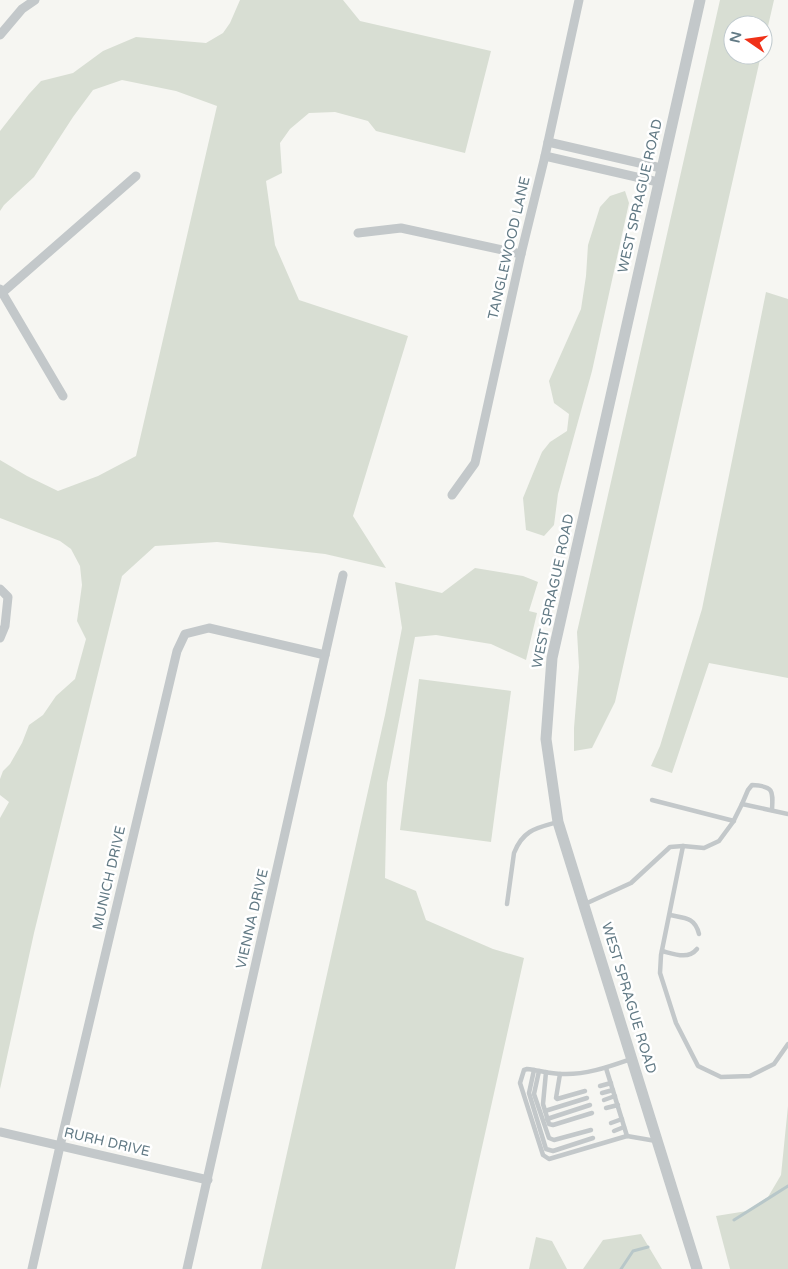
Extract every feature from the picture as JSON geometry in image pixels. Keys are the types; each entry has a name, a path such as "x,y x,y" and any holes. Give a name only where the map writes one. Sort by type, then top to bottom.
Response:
{"street":[{"path":"0,35 22,10 35,0"},
{"name":"TANGLEWOOD LANE","path":"452,495 475,463 579,0"},
{"name":"WEST SPRAGUE ROAD","path":"698,1269 558,822 546,739 552,658 700,0"},
{"path":"548,142 661,168"},
{"path":"545,156 658,182"},
{"path":"63,396 2,290 136,176"},
{"path":"358,233 401,228 521,254"},
{"name":"VIENNA DRIVE","path":"187,1269 343,575"},
{"path":"0,589 8,597 5,626 0,638"},
{"name":"MUNICH DRIVE","path":"32,1269 177,651 185,634 209,628 325,655"},
{"name":"RURH DRIVE","path":"0,1132 208,1180"}],"lane":[{"path":"583,904 631,883 670,848 683,846 704,848 719,841 734,821 752,785 770,788 773,793 772,810"},
{"path":"652,800 734,821"},
{"path":"742,804 788,814"},
{"path":"507,904 514,853 517,845 528,833 536,828 558,822"},
{"path":"683,846 662,951 660,973 676,1023 698,1066 721,1077 750,1076 774,1064 788,1044"},
{"path":"670,915 690,919 698,926 700,934"},
{"path":"662,951 681,956 694,953 696,948"},
{"path":"632,1059 606,1068 576,1074 560,1074 527,1069 524,1070 520,1083 543,1155 549,1159 627,1136 657,1141"},
{"path":"606,1068 627,1136"},
{"path":"537,1070 534,1094 549,1138 554,1140 590,1130"},
{"path":"537,1070 529,1093 546,1149 552,1151 593,1138"},
{"path":"546,1072 543,1096 549,1124 553,1125 592,1113"},
{"path":"560,1074 557,1100 585,1091"},
{"path":"600,1086 611,1082"},
{"path":"602,1093 613,1090"},
{"path":"604,1100 615,1096"},
{"path":"545,1111 588,1098"},
{"path":"547,1118 590,1105"},
{"path":"606,1108 618,1105"},
{"path":"611,1123 622,1119"},
{"path":"614,1131 624,1127"}],"shaded area":[{"path":"240,0 343,0 360,21 491,51 465,153 376,131 368,121 335,112 309,113 290,129 280,143 282,173 266,181 275,245 299,300 408,336 353,516 386,568 325,554 217,542 155,546 122,576 34,933 0,1089 0,818 9,802 0,795 0,779 3,771 10,764 22,743 29,725 43,715 56,696 75,679 86,639 77,621 82,585 80,566 71,549 60,541 0,518 0,460 58,491 98,476 136,456 217,106 176,91 122,80 93,90 34,177 0,211 0,131 41,81 73,73 103,51 136,37 206,43 223,33 230,23"},
{"path":"720,0 774,0 771,15 723,15 723,65 759,65 615,702 592,748 574,751 579,667 577,632"},
{"path":"625,191 629,203 592,371 558,494 554,525 544,536 526,530 523,498 542,452 550,442 567,431 569,414 554,403 549,381 581,309 588,245 600,207 610,196"},
{"path":"766,292 788,299 788,678 709,663 672,773 651,766 660,746 702,609"},
{"path":"475,568 523,576 538,582 529,611 537,613 526,660 491,644 436,635 415,637 387,783 385,878 416,891 426,920 493,949 524,958 455,1269 261,1269 385,715 402,628 395,582 442,593"},
{"path":"419,679 511,691 491,842 400,830"},
{"path":"788,1106 788,1269 730,1269 716,1216 747,1211 768,1197 781,1175"},
{"path":"641,1234 662,1269 583,1269 603,1240"},
{"path":"536,1237 552,1241 567,1269 529,1269"}],"waterway":[{"path":"734,1220 788,1186"},
{"path":"621,1269 633,1251 648,1247"}]}
